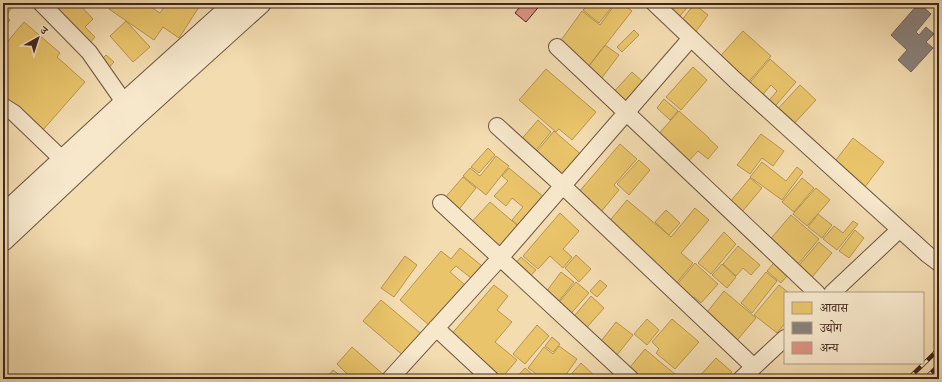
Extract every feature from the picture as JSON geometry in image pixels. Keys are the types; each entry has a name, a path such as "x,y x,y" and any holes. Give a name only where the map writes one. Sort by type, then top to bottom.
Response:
{"street":[{"path":"41,3 89,52 130,110"},
{"path":"3,241 235,3"},
{"path":"3,215 63,160 130,110 261,3"},
{"path":"654,3 735,80 899,230 926,254 939,263"},
{"path":"390,379 500,258 691,38"},
{"path":"557,47 816,292"},
{"path":"3,106 14,113 63,160"},
{"path":"498,126 754,367"},
{"path":"441,203 631,379"},
{"path":"833,292 899,230"},
{"path":"436,328 491,379"},
{"path":"741,379 784,339"}],"building: आवास":[{"path":"3,3 7,3 12,7 6,16 10,20 3,29"},
{"path":"45,3 78,3 93,19 85,27 95,37 87,46"},
{"path":"113,3 149,3 148,5 160,13 167,3 199,3 197,6 199,7 179,38 163,27 154,40 109,9"},
{"path":"589,3 615,3 599,23 583,10"},
{"path":"616,3 621,3 632,11 585,71 559,43 582,11 600,25"},
{"path":"656,3 691,3 675,22"},
{"path":"694,4 708,15 692,37 679,24"},
{"path":"126,21 150,47 133,62 110,36"},
{"path":"24,22 60,53 57,57 85,82 42,131 3,102 3,47"},
{"path":"634,30 639,35 622,52 617,47"},
{"path":"743,31 771,56 745,86 716,61"},
{"path":"605,45 619,55 598,83 584,72"},
{"path":"106,55 114,62 105,72 98,63"},
{"path":"770,59 796,82 771,111 765,105 777,91 771,85 758,100 745,88"},
{"path":"693,67 707,80 681,110 666,97"},
{"path":"546,69 596,112 572,140 559,129 556,132 519,100"},
{"path":"632,72 645,84 623,109 610,96"},
{"path":"800,85 816,100 790,128 774,113"},
{"path":"664,99 678,111 670,120 657,108"},
{"path":"679,111 718,147 708,159 698,151 684,166 655,138"},
{"path":"538,120 551,132 532,155 519,142"},
{"path":"554,131 584,157 563,183 533,156"},
{"path":"761,134 784,151 773,166 762,158 750,174 737,165"},
{"path":"853,138 884,162 861,192 832,165"},
{"path":"620,144 637,159 614,185 619,190 600,213 578,193"},
{"path":"488,148 495,155 479,173 471,167"},
{"path":"496,156 509,166 486,195 463,176 470,168 480,176"},
{"path":"639,160 650,170 629,195 617,184"},
{"path":"762,162 786,181 797,167 803,172 782,200 750,177"},
{"path":"509,168 545,198 520,227 512,220 523,207 512,198 506,206 494,196 508,181 502,176"},
{"path":"463,177 476,188 456,213 443,200"},
{"path":"750,178 762,188 741,213 729,203"},
{"path":"802,178 814,188 794,212 782,202"},
{"path":"816,188 830,200 807,226 793,214"},
{"path":"627,200 671,237 695,208 709,220 681,253 693,263 674,286 607,224"},
{"path":"490,202 518,226 496,252 469,225"},
{"path":"666,210 680,223 669,235 655,222"},
{"path":"560,213 579,231 563,249 572,257 563,268 550,256 538,269 523,256"},
{"path":"818,214 832,225 822,238 808,227"},
{"path":"791,215 819,239 794,269 767,243"},
{"path":"853,221 858,224 837,250 823,239 834,226 843,233"},
{"path":"855,230 864,238 849,258 839,251"},
{"path":"724,232 736,244 711,274 698,263"},
{"path":"819,242 832,253 808,282 795,270"},
{"path":"738,246 760,265 751,275 743,268 736,276 723,264"},
{"path":"460,248 482,266 471,278 456,266 450,272 465,285 430,326 400,300 441,251 451,259"},
{"path":"576,255 591,269 579,282 565,268"},
{"path":"405,256 417,265 394,297 381,288"},
{"path":"521,257 536,270 527,280 513,266"},
{"path":"778,258 792,270 781,283 767,271"},
{"path":"695,263 718,284 701,303 694,297 691,302 675,287"},
{"path":"722,264 736,277 727,288 712,275"},
{"path":"561,272 574,282 558,302 546,292"},
{"path":"766,272 777,281 752,313 741,303"},
{"path":"600,280 607,286 597,297 590,291"},
{"path":"576,282 589,293 567,318 555,307"},
{"path":"494,285 508,296 497,310 512,322 495,342 517,360 501,379 495,379 449,337"},
{"path":"779,285 788,292 784,292 784,324 777,333 754,315"},
{"path":"724,291 756,318 733,345 704,316"},
{"path":"591,296 604,308 582,333 570,321"},
{"path":"381,300 425,337 406,358 363,321"},
{"path":"647,319 659,330 647,345 634,334"},
{"path":"672,319 699,342 675,369 656,353 659,349 652,342"},
{"path":"616,322 633,335 613,360 598,345"},
{"path":"537,325 549,336 525,364 513,354"},
{"path":"552,337 560,344 553,352 545,346"},
{"path":"559,346 577,359 563,379 543,379 528,368 544,347 553,354"},
{"path":"352,347 384,375 381,379 345,378 348,375 337,364"},
{"path":"645,349 681,379 634,379 626,372"},
{"path":"716,358 732,372 726,379 697,379"},
{"path":"581,363 598,379 567,379"},
{"path":"525,368 538,379 515,379"},
{"path":"333,370 345,379 326,379"}],"building: उद्योग":[{"path":"919,3 931,14 916,32 919,35 926,27 934,34 926,42 933,48 911,72 898,60 907,50 891,35"}],"building: अन्य":[{"path":"523,3 542,3 526,22 515,13"}],"railway":[{"path":"924,364 939,349"},
{"path":"908,379 924,364"},
{"path":"925,379 939,365"}]}
